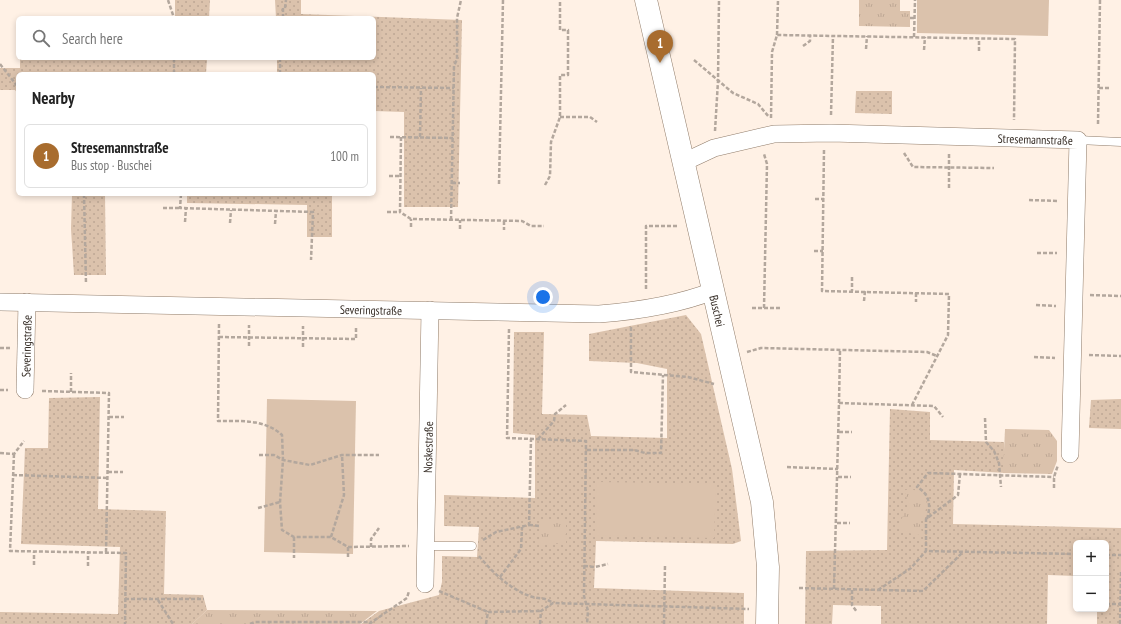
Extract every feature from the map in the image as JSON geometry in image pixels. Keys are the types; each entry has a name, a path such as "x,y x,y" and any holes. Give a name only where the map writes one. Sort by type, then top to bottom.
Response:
{"street":[{"name":"Buschei","path":"646,0 762,502 768,567 767,624"},
{"name":"Stresemannstraße","path":"684,162 718,147 774,134 824,133 1078,140 1070,454"},
{"name":"Severingstraße","path":"0,302 599,314 632,312 696,298 713,291"},
{"name":"Severingstraße","path":"24,390 27,302"},
{"name":"Noskestraße","path":"425,584 430,310"}],"lane":[{"path":"1078,140 1121,142"},
{"path":"426,546 472,546"}],"path":[{"path":"168,0 173,16"},
{"path":"283,16 283,8 286,8 286,0"},
{"path":"451,220 454,66 457,59 457,18 461,0"},
{"path":"499,184 503,0"},
{"path":"545,185 550,176 551,142 560,117 560,74 568,74 568,30 560,30 560,0"},
{"path":"718,147 714,131 718,81 719,0"},
{"path":"694,60 733,93 758,104 771,118 772,52 777,35 778,0"},
{"path":"914,37 915,0"},
{"path":"1098,124 1100,0"},
{"path":"777,35 1015,39 1014,121"},
{"path":"803,46 810,41 810,36"},
{"path":"831,116 833,36"},
{"path":"866,49 867,36"},
{"path":"924,50 925,37"},
{"path":"979,38 979,51"},
{"path":"174,60 174,72"},
{"path":"280,60 280,72"},
{"path":"0,64 16,84"},
{"path":"376,87 454,88"},
{"path":"420,137 421,88"},
{"path":"1099,88 1109,88"},
{"path":"560,117 590,117 597,122"},
{"path":"824,133 822,291 949,294 948,335 912,405"},
{"path":"901,135 902,150 913,167 994,168"},
{"path":"949,188 950,136"},
{"path":"390,137 453,138"},
{"path":"400,212 401,137"},
{"path":"761,137 767,164 764,308"},
{"path":"389,176 401,176"},
{"path":"452,183 460,183"},
{"path":"84,196 86,284"},
{"path":"180,208 181,196"},
{"path":"815,199 824,199"},
{"path":"1029,200 1058,201"},
{"path":"163,208 312,212 311,260"},
{"path":"185,222 186,208"},
{"path":"230,223 231,210"},
{"path":"275,224 276,211"},
{"path":"388,212 400,212 411,219 522,221 530,226 544,226"},
{"path":"411,219 411,227"},
{"path":"460,220 460,229"},
{"path":"504,221 504,230"},
{"path":"646,289 646,226 680,226"},
{"path":"814,251 823,251"},
{"path":"1037,253 1057,253"},
{"path":"852,277 852,291"},
{"path":"864,291 864,301"},
{"path":"916,293 916,302"},
{"path":"1074,295 1121,296"},
{"path":"1036,305 1056,306"},
{"path":"220,306 218,421 249,421 274,428 282,435 283,460 280,502 282,530 294,537 331,537 348,547 426,546"},
{"path":"752,308 782,308"},
{"path":"219,337 356,339 356,309"},
{"path":"509,312 507,438 586,441 584,596 588,611 587,624"},
{"path":"631,323 631,372 688,377 716,385"},
{"path":"729,356 761,348 928,352 937,356"},
{"path":"834,589 837,523 840,350"},
{"path":"1073,355 1121,356"},
{"path":"1034,357 1055,358"},
{"path":"71,373 71,392"},
{"path":"587,450 634,450 645,453 661,453 662,374"},
{"path":"24,390 109,393 106,553"},
{"path":"839,404 934,406 943,417"},
{"path":"538,440 554,421 555,414 566,405"},
{"path":"109,417 124,417"},
{"path":"985,418 986,442 994,451 999,463 1001,487"},
{"path":"839,432 852,432"},
{"path":"529,525 532,439"},
{"path":"24,441 14,454 10,551 126,553 125,624"},
{"path":"0,453 14,454"},
{"path":"259,455 274,455 283,460 310,464 342,455 379,455"},
{"path":"331,537 344,495 342,455"},
{"path":"787,467 838,469"},
{"path":"108,472 123,472"},
{"path":"878,590 911,568 926,552 926,519 931,507 923,490 917,487 928,473 1054,477"},
{"path":"926,519 958,495 960,474"},
{"path":"14,475 108,478"},
{"path":"838,477 851,477"},
{"path":"258,508 280,502"},
{"path":"837,523 850,522"},
{"path":"540,526 529,525 496,532 472,546 486,564 500,577 533,598 545,598 553,603 749,609"},
{"path":"500,577 521,549 522,527"},
{"path":"371,547 372,539 378,528"},
{"path":"294,537 294,558"},
{"path":"348,547 348,559"},
{"path":"34,552 34,565"},
{"path":"88,552 88,566"},
{"path":"926,552 1073,554"},
{"path":"798,588 923,591 963,552"},
{"path":"1109,555 1121,555"},
{"path":"584,566 595,567 608,564"},
{"path":"664,624 665,565"},
{"path":"1120,624 1121,571"},
{"path":"852,590 852,605 857,612"},
{"path":"125,599 204,599"},
{"path":"158,600 173,624"},
{"path":"486,624 488,612 541,611 553,603"},
{"path":"1109,604 1121,604"},
{"path":"540,624 541,611"},
{"path":"250,624 255,622 372,622 369,624"}],"green space":[{"path":"175,0 210,0 209,16 175,16"},
{"path":"275,0 301,0 301,14 355,16 276,16"},
{"path":"859,0 900,0 900,11 910,11 910,27 859,26"},
{"path":"917,0 1049,0 1048,36 917,33"},
{"path":"376,17 462,20 458,207 404,207 404,112 376,111 376,72 277,72 277,60 376,60"},
{"path":"20,60 207,60 206,72 16,72 16,91 15,90 0,90 0,68 20,68"},
{"path":"856,91 892,91 892,114 855,113"},
{"path":"72,196 105,196 106,275 74,275 71,229"},
{"path":"187,196 332,196 332,237 307,237 307,205 187,203"},
{"path":"686,315 701,334 732,469 741,541 733,544 596,541 594,588 744,593 744,624 361,624 379,611 439,595 442,582 442,556 477,557 479,527 444,526 444,495 535,498 535,435 513,433 514,332 544,332 542,414 587,415 591,436 667,438 667,369 637,363 589,361 589,334"},
{"path":"100,397 98,509 166,511 164,594 203,595 207,610 192,624 0,624 0,612 118,614 120,547 21,544 25,448 48,448 49,398"},
{"path":"267,399 356,401 353,554 264,552"},
{"path":"1121,399 1121,429 1089,428 1091,400"},
{"path":"890,409 930,412 930,440 1004,442 1006,473 954,470 953,524 1121,528 1121,624 1097,624 1097,612 1109,612 1109,540 1073,540 1073,576 1048,575 1047,624 881,624 881,606 833,605 832,624 805,624 806,551 887,550"},
{"path":"1005,429 1049,430 1057,441 1057,461 1052,474 1003,473"},
{"path":"597,482 716,484 714,538 596,535"},
{"path":"910,489 918,491 926,500 927,504 924,514 919,520 922,533 918,535 909,533 898,527 908,505 905,490"},
{"path":"540,520 566,521 566,544 539,544"},
{"path":"207,610 377,611 360,624 192,624"}],"place":[{"name":"Stresemannstraße","path":"660,63"}]}
